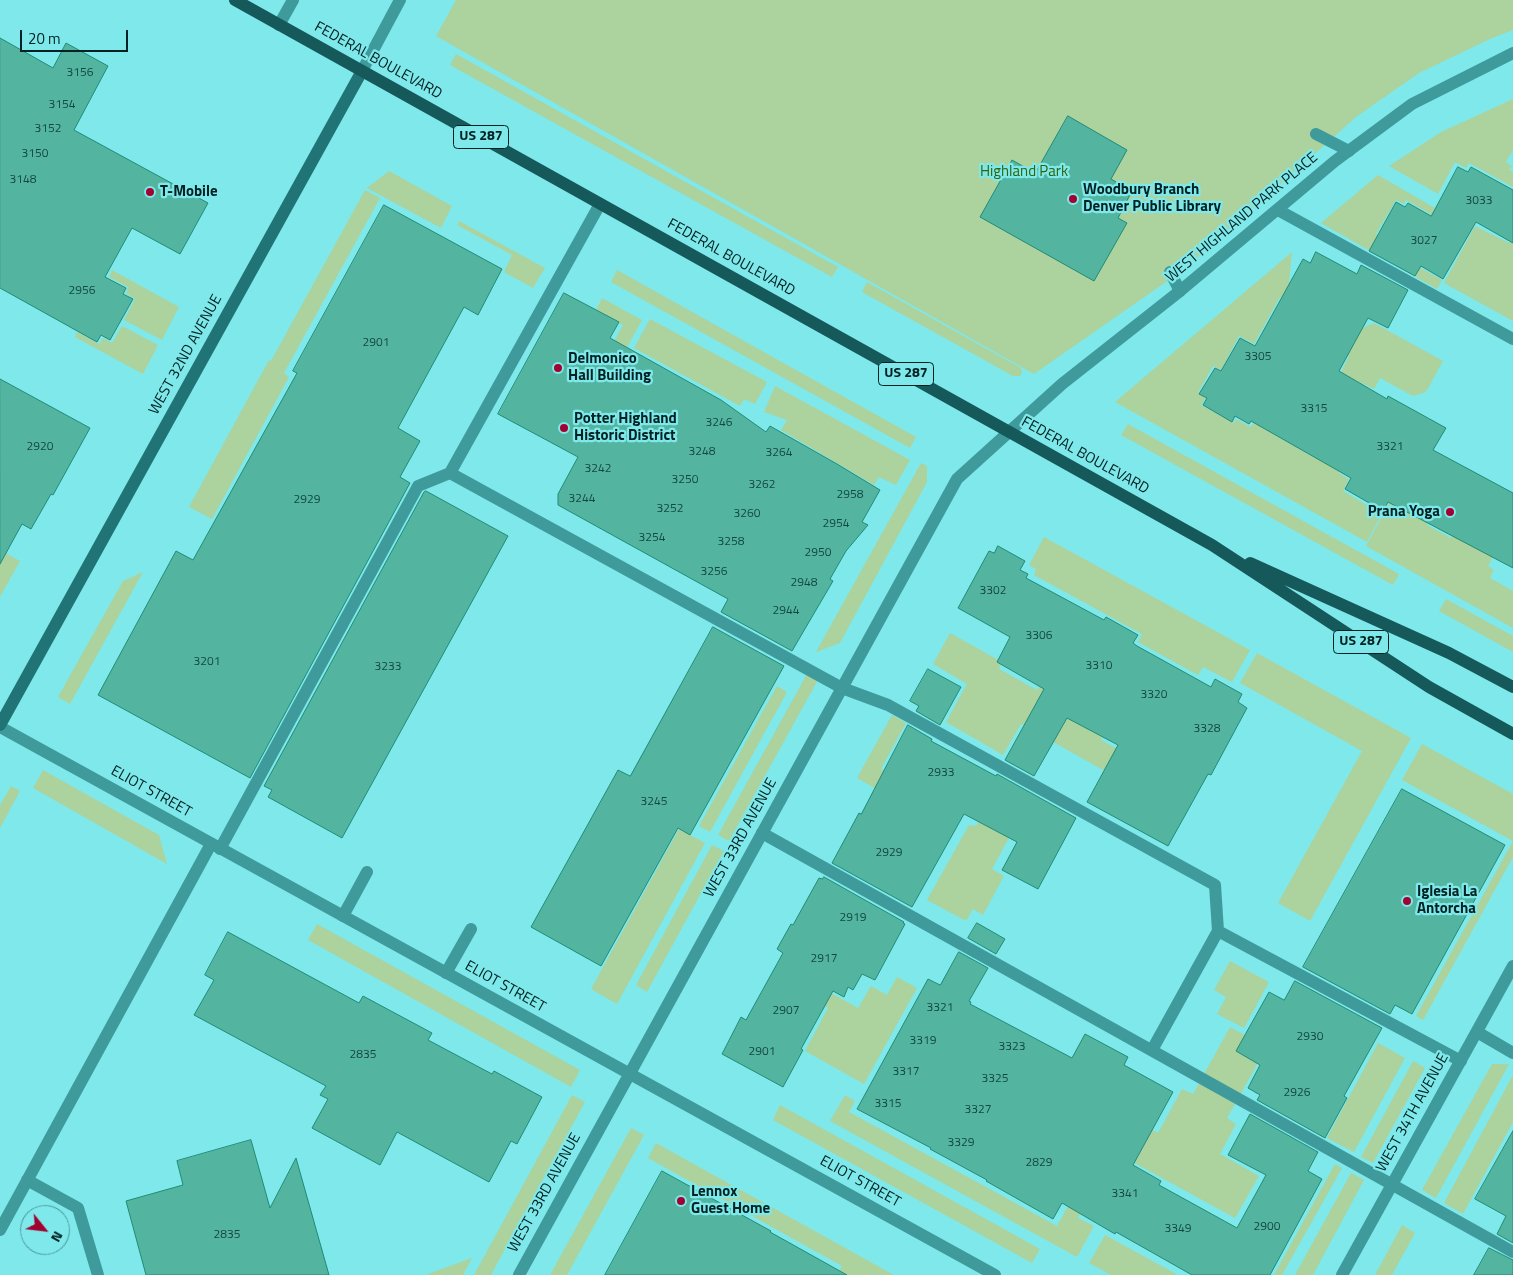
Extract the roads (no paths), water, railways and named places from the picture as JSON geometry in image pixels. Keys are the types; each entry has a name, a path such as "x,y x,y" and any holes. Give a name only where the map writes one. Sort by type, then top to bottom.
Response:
{"main road":[{"name":"FEDERAL BOULEVARD","path":"235,0 1212,545 1429,687 1513,734"},
{"name":"FEDERAL BOULEVARD","path":"1212,545 1448,652 1513,687"}],"street":[{"path":"279,25 293,0"},
{"name":"WEST 32ND AVENUE","path":"0,726 400,0"},
{"name":"WEST HIGHLAND PARK PLACE","path":"1009,431 1062,384 1180,291 1349,151 1412,104 1513,53"},
{"path":"1316,134 1349,151"},
{"path":"0,1230 418,486 450,474 600,204"},
{"path":"1278,210 1513,339"},
{"path":"1170,272 1180,291"},
{"name":"WEST 33RD AVENUE","path":"518,1275 957,479 1009,431"},
{"path":"450,474 842,688 888,705 1215,885 1218,931 1152,1050"},
{"name":"ELIOT STREET","path":"0,726 995,1275"},
{"path":"762,833 1513,1252"},
{"path":"343,916 367,872"},
{"path":"446,973 471,929"},
{"path":"1218,931 1461,1061"},
{"name":"WEST 34TH AVENUE","path":"1342,1275 1513,966"},
{"path":"1477,1032 1513,1053"},
{"path":"27,1180 78,1208 98,1275"}],"place":[{"name":"T-Mobile","path":"150,192"},
{"name":"Woodbury Branch Denver Public Library","path":"1073,199"},
{"name":"Delmonico Hall Building","path":"558,368"},
{"name":"Potter Highland Historic District","path":"564,428"},
{"name":"Prana Yoga","path":"1450,512"},
{"name":"Iglesia La Antorcha","path":"1407,901"},
{"name":"Lennox Guest Home","path":"681,1201"}],"park label":[{"name":"Highland Park","path":"1024,172"}]}
